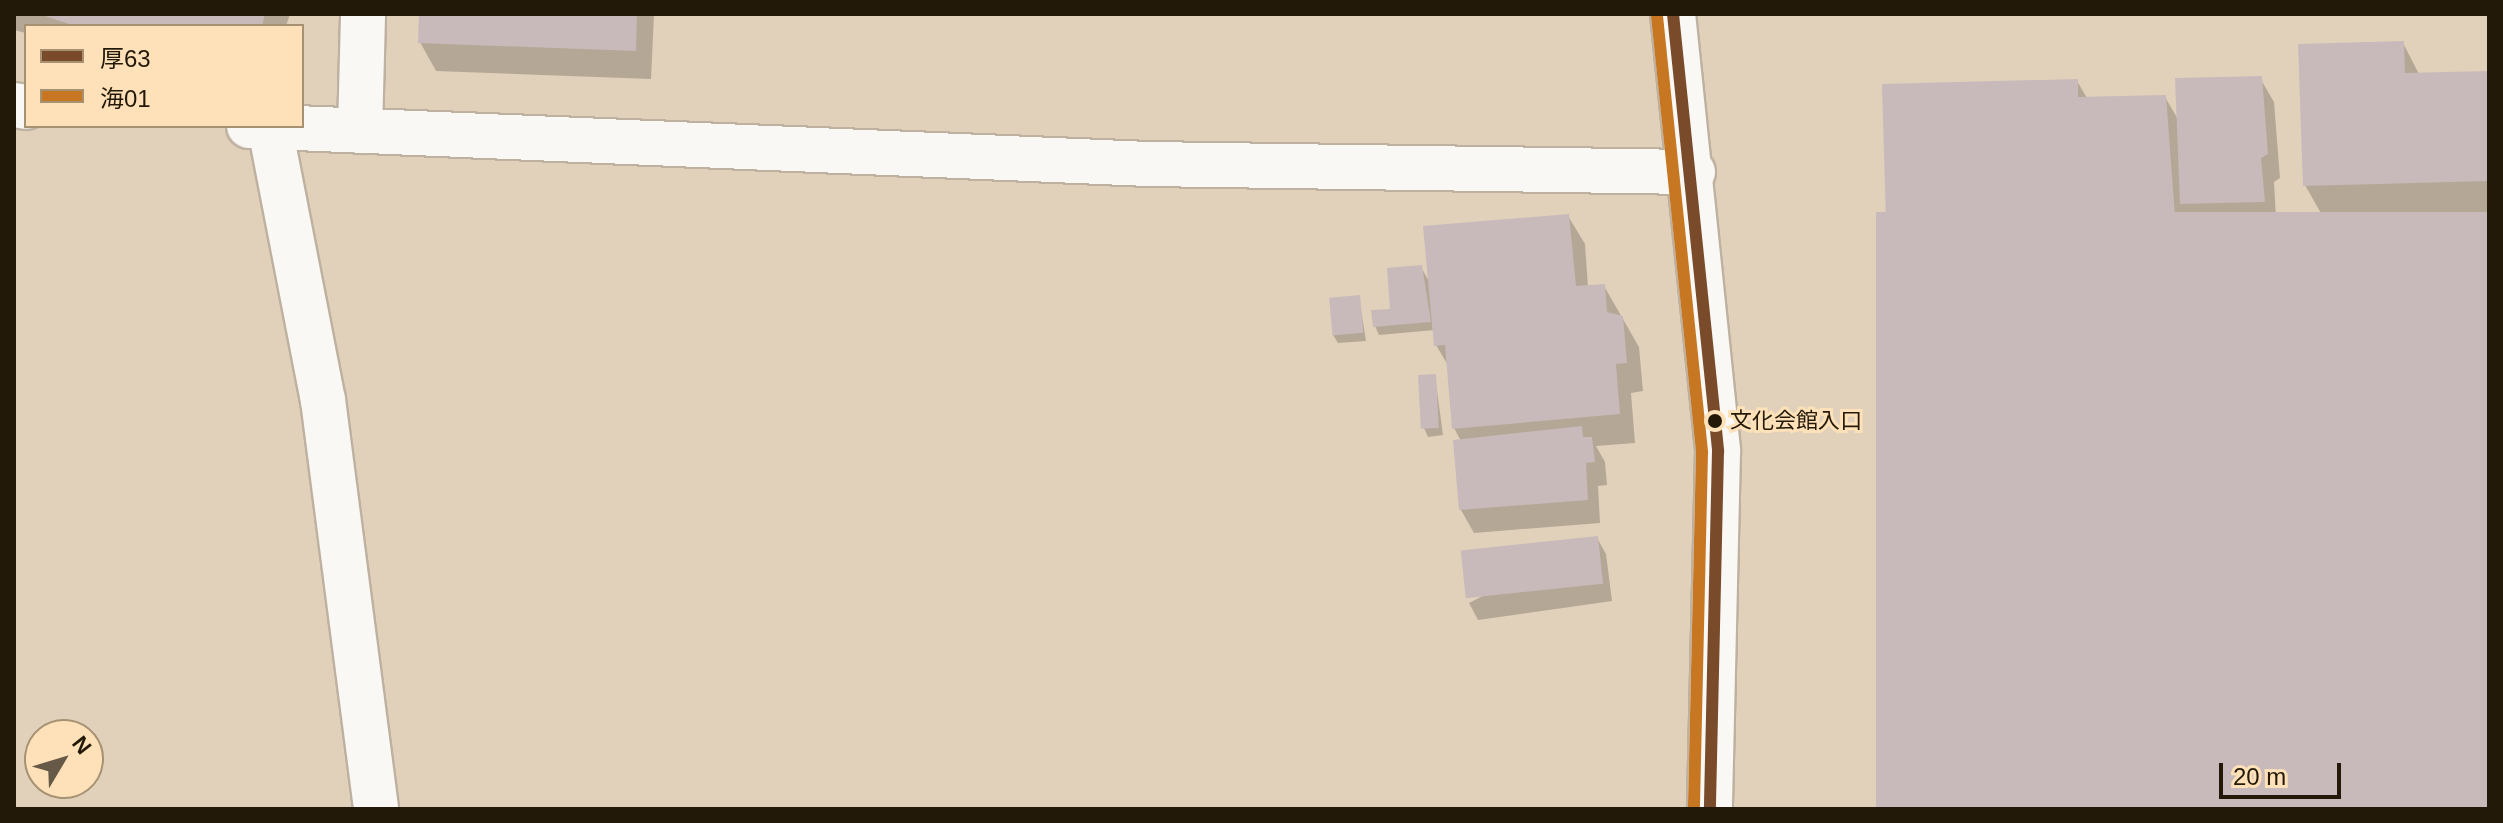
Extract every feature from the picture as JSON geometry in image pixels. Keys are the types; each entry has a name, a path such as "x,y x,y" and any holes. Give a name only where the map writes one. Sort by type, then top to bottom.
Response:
{"street":[{"path":"360,131 363,14"},
{"path":"1673,14 1693,172 1718,451 1708,764 1710,809"},
{"path":"259,128 323,400 376,809"},
{"path":"284,128 1147,164 1693,172"},
{"path":"1697,809 1708,764"}],"building":[{"path":"39,14 265,14 262,24 69,24"},
{"path":"419,14 637,14 636,51 418,43"},
{"path":"2404,41 2405,73 2489,71 2489,181 2303,186 2298,44"},
{"path":"2262,76 2268,154 2261,158 2265,202 2180,204 2175,78"},
{"path":"2078,79 2078,97 2166,95 2175,216 1886,222 1882,84"},
{"path":"1876,212 2489,212 2489,809 1876,809"},
{"path":"1569,214 1576,286 1605,284 1607,312 1623,316 1627,363 1616,364 1620,414 1452,429 1445,345 1434,346 1423,226"},
{"path":"1422,265 1431,322 1373,327 1371,310 1390,309 1387,268"},
{"path":"1360,295 1363,333 1332,336 1329,298"},
{"path":"1436,374 1439,428 1421,429 1418,375"},
{"path":"1582,426 1583,437 1592,437 1595,462 1586,463 1588,500 1459,510 1453,440"},
{"path":"1598,536 1603,584 1466,598 1461,550"}],"transit line":[{"name":"厚63","path":"1673,14 1718,451 1710,809"},
{"name":"海01","path":"1657,16 1702,452 1694,809"}],"place":[{"name":"文化会館入口","path":"1715,421"}]}
